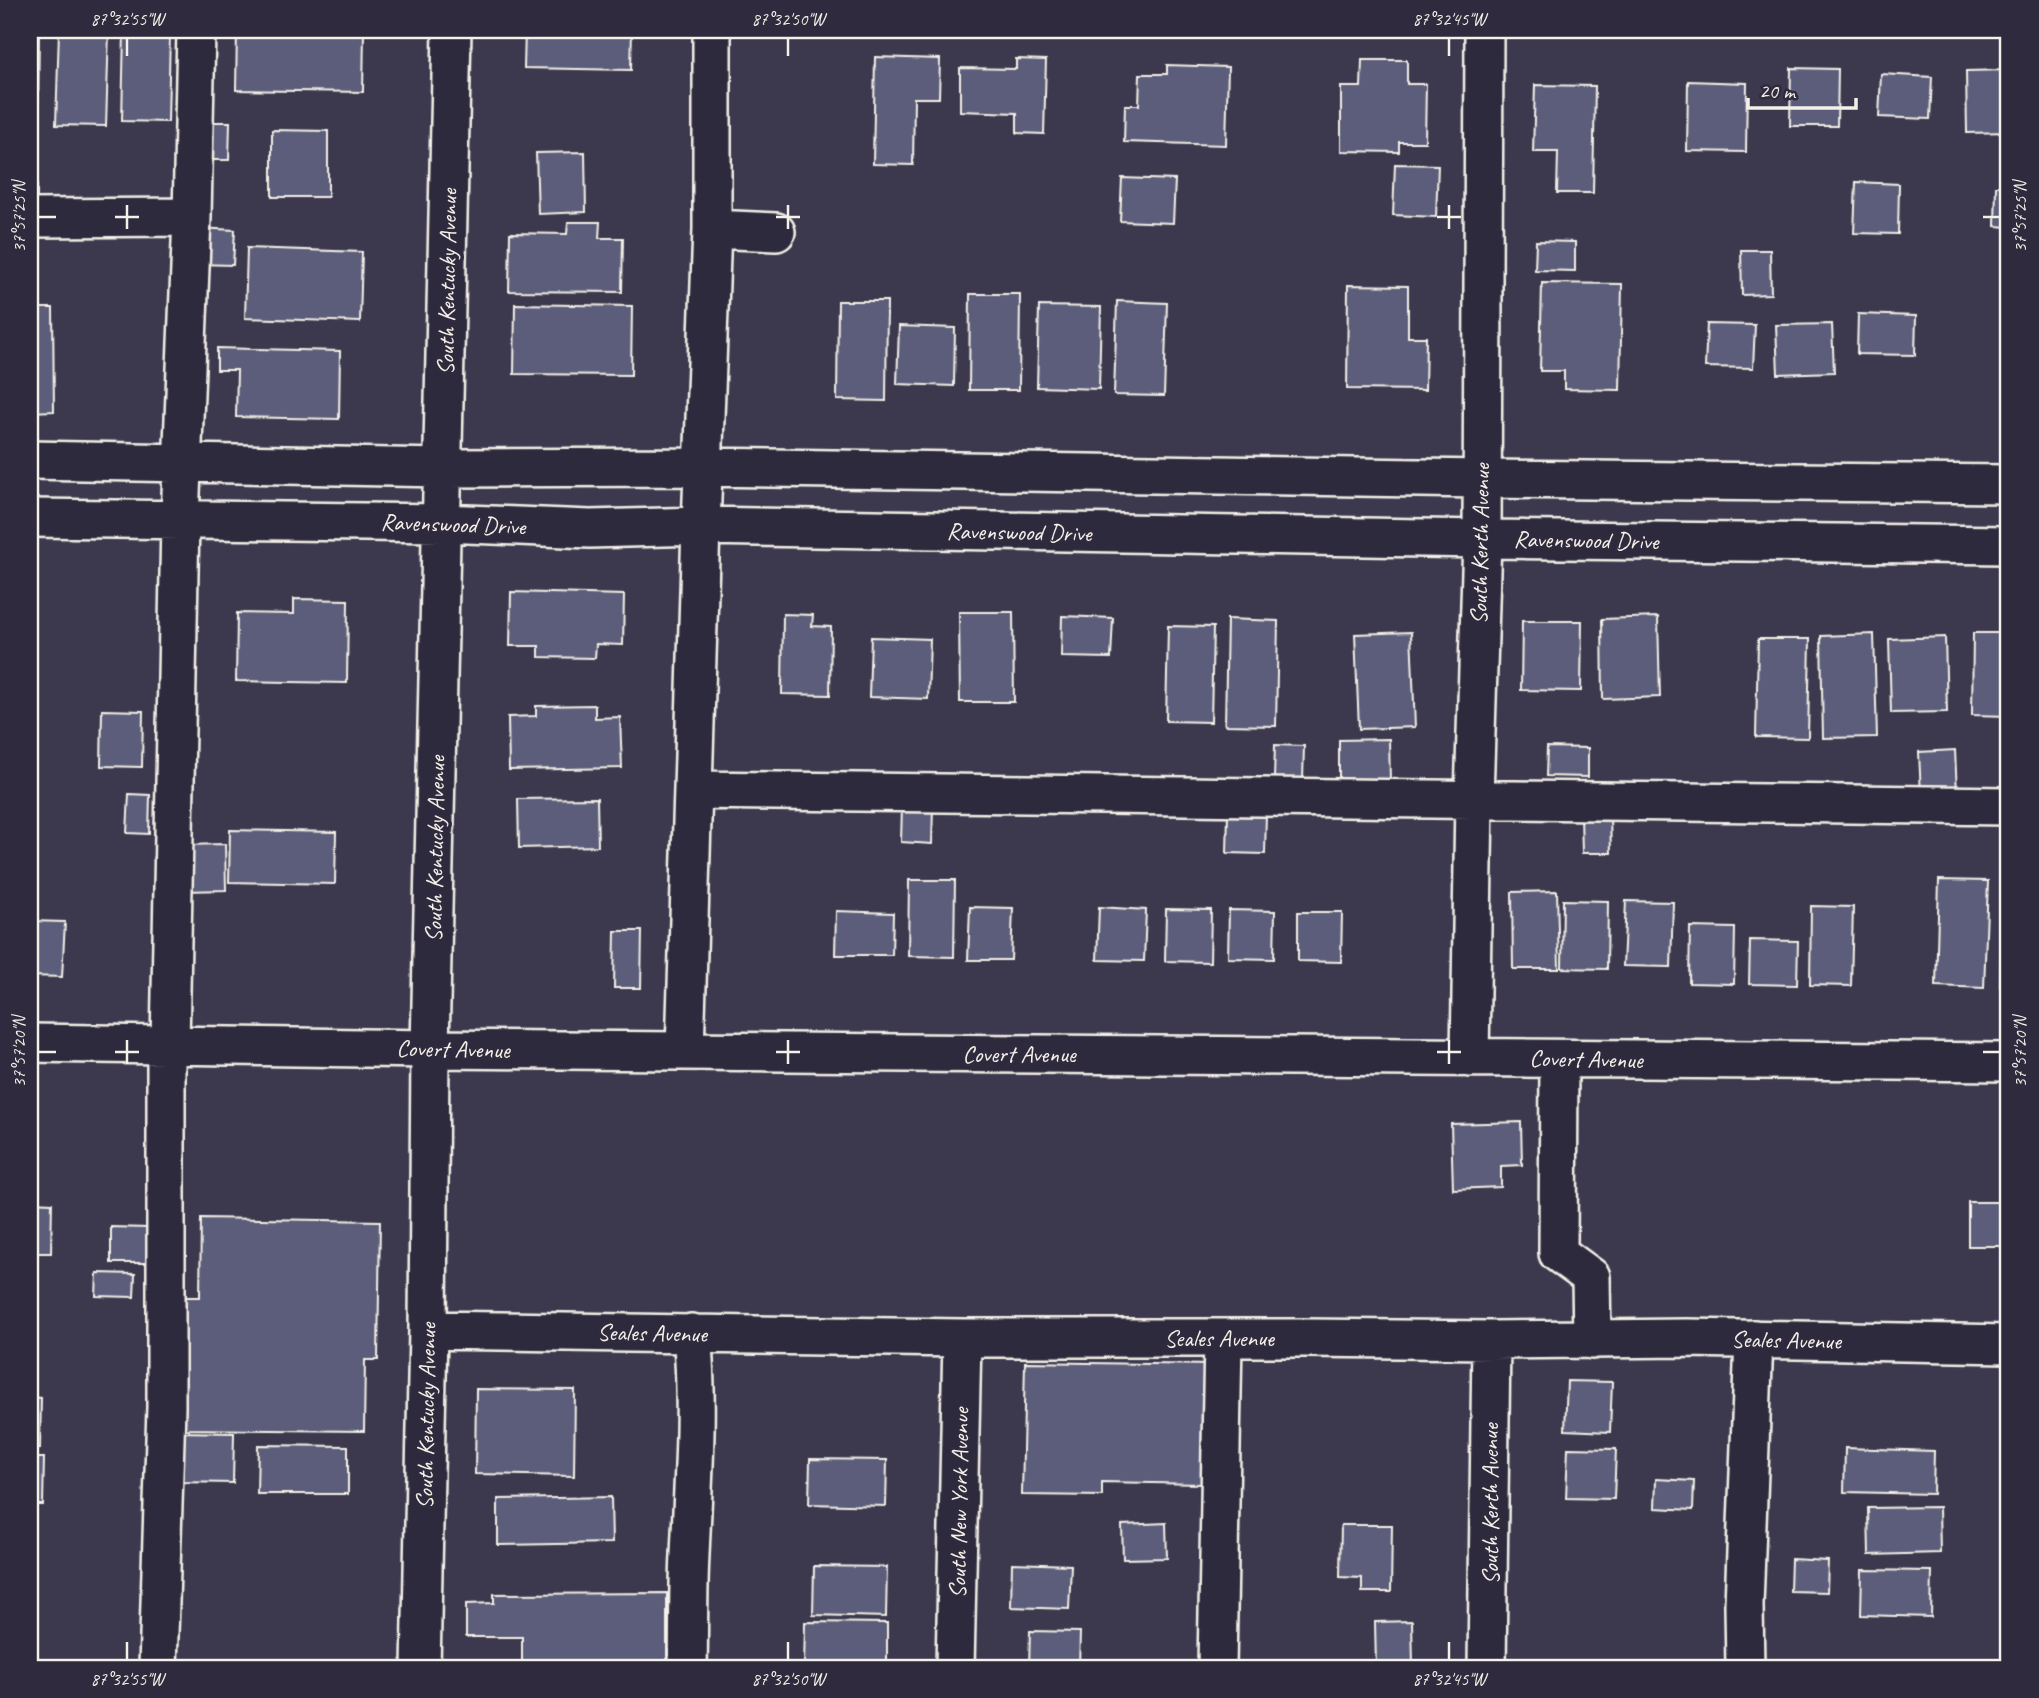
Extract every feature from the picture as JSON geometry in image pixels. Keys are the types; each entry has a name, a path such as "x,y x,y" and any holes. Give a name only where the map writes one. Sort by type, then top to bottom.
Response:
{"street":[{"path":"158,1668 166,1407 168,1045 180,520 192,217 196,30"},
{"name":"South Kentucky Avenue","path":"421,1668 430,1048 453,30"},
{"path":"685,1051 712,229 712,30"},
{"name":"South Kerth Avenue","path":"1470,1058 1482,539 1484,30"},
{"path":"30,218 192,217"},
{"path":"712,229 776,232"},
{"path":"30,460 443,468 703,467 2009,484"},
{"name":"Ravenswood Drive","path":"30,518 442,523 590,528 701,526 2009,545"},
{"path":"694,790 2009,806"},
{"name":"Covert Avenue","path":"30,1043 2009,1062"},
{"path":"1559,1059 1558,1254 1591,1277 1592,1340"},
{"name":"Seales Avenue","path":"428,1330 962,1338 1687,1338 2009,1344"},
{"path":"688,1668 696,1376 692,1333"},
{"name":"South New York Avenue","path":"955,1668 962,1338"},
{"path":"1217,1668 1223,1338"},
{"path":"1745,1668 1744,1605 1754,1339"},
{"name":"South Kerth Avenue","path":"1488,1668 1491,1340"}],"building":[{"path":"30,30 39,30 38,116 30,116"},
{"path":"59,30 109,30 106,126 56,125"},
{"path":"124,30 170,30 168,122 122,121"},
{"path":"237,30 364,32 363,92 236,90"},
{"path":"525,30 632,30 631,70 524,68"},
{"path":"875,57 940,59 939,98 914,98 913,165 873,164"},
{"path":"1016,59 1046,60 1044,134 1017,133 1017,113 960,111 960,68 1016,69"},
{"path":"1362,60 1407,60 1407,84 1426,84 1425,142 1399,142 1399,152 1341,151 1341,87 1361,87"},
{"path":"1167,65 1228,67 1226,145 1124,142 1125,105 1139,105 1140,74 1167,74"},
{"path":"1791,68 1838,69 1837,126 1790,126"},
{"path":"2009,70 2009,132 1967,133 1966,71"},
{"path":"1881,74 1932,77 1930,119 1879,117"},
{"path":"1688,81 1747,83 1746,152 1687,151"},
{"path":"1535,85 1595,86 1593,193 1557,193 1558,152 1533,152"},
{"path":"200,122 230,122 229,160 200,160"},
{"path":"272,130 328,131 328,197 272,197"},
{"path":"585,152 586,212 538,214 536,153"},
{"path":"1395,164 1438,165 1436,217 1393,215"},
{"path":"30,176 37,176 37,203 30,203"},
{"path":"1122,178 1175,180 1173,223 1120,221"},
{"path":"1856,182 1899,184 1898,234 1854,233"},
{"path":"1996,186 2009,186 2009,227 1995,226"},
{"path":"568,222 600,222 599,238 623,238 622,292 509,291 510,233 567,234"},
{"path":"30,224 40,224 39,255 30,255"},
{"path":"198,228 235,230 233,265 197,264"},
{"path":"1536,241 1575,242 1575,271 1535,270"},
{"path":"247,248 362,252 360,322 245,318"},
{"path":"1741,250 1770,250 1771,294 1742,295"},
{"path":"1542,283 1622,284 1620,390 1564,389 1564,371 1540,371"},
{"path":"1348,285 1408,286 1408,337 1426,337 1425,390 1347,389"},
{"path":"970,294 1020,294 1019,390 969,390"},
{"path":"838,301 887,301 886,401 837,400"},
{"path":"1117,301 1167,303 1164,396 1114,395"},
{"path":"515,304 632,306 631,375 514,374"},
{"path":"1039,306 1101,307 1099,389 1037,387"},
{"path":"30,308 53,308 54,411 30,412"},
{"path":"1858,314 1916,316 1915,355 1857,354"},
{"path":"1707,324 1755,325 1753,368 1705,367"},
{"path":"1832,324 1834,372 1778,374 1776,325"},
{"path":"899,326 955,328 954,386 897,384"},
{"path":"2009,327 2009,383 2006,383"},
{"path":"217,348 340,351 339,419 236,417 237,370 217,370"},
{"path":"511,592 624,595 623,645 596,644 595,658 539,657 539,646 510,646"},
{"path":"294,599 348,600 347,683 236,681 237,613 294,614"},
{"path":"959,612 1013,612 1014,702 960,702"},
{"path":"783,614 813,615 812,626 831,627 830,695 782,694"},
{"path":"1062,616 1113,618 1111,658 1061,657"},
{"path":"1658,617 1660,697 1603,699 1602,619"},
{"path":"1227,619 1278,621 1276,726 1225,725"},
{"path":"1522,621 1582,621 1581,691 1521,690"},
{"path":"1168,626 1213,627 1211,722 1166,721"},
{"path":"1411,632 1415,727 1359,729 1355,634"},
{"path":"1973,633 2009,633 2009,716 1972,715"},
{"path":"1874,634 1877,737 1823,738 1821,636"},
{"path":"871,637 930,639 928,699 869,697"},
{"path":"1945,637 1947,712 1891,713 1889,639"},
{"path":"1758,639 1810,639 1808,738 1756,737"},
{"path":"595,705 595,718 620,717 622,768 509,770 508,717 536,716 536,706"},
{"path":"102,710 143,711 142,767 101,766"},
{"path":"1389,739 1390,780 1339,780 1339,740"},
{"path":"1275,745 1304,746 1303,780 1274,779"},
{"path":"1547,747 1588,748 1588,777 1546,776"},
{"path":"1955,750 1957,793 1921,795 1919,752"},
{"path":"129,794 150,795 149,834 127,833"},
{"path":"597,798 598,846 519,848 518,799"},
{"path":"902,806 933,807 932,844 901,842"},
{"path":"1228,813 1266,813 1265,854 1227,853"},
{"path":"1581,815 1610,815 1611,853 1582,853"},
{"path":"230,830 336,832 335,884 229,882"},
{"path":"225,844 226,890 186,891 185,845"},
{"path":"909,880 955,880 954,957 908,956"},
{"path":"1939,880 1988,881 1984,988 1936,986"},
{"path":"1557,891 1559,969 1513,969 1512,892"},
{"path":"1563,900 1608,901 1607,969 1562,968"},
{"path":"1626,901 1673,902 1671,967 1623,966"},
{"path":"1811,906 1853,907 1851,986 1810,985"},
{"path":"970,907 1013,908 1011,960 968,960"},
{"path":"1099,907 1146,910 1144,961 1097,960"},
{"path":"1166,909 1211,910 1210,962 1165,961"},
{"path":"1229,910 1275,911 1274,959 1228,958"},
{"path":"836,911 893,913 892,955 835,955"},
{"path":"1298,912 1342,912 1341,962 1298,961"},
{"path":"2002,914 2009,915 2009,987 2000,987"},
{"path":"30,921 65,922 62,977 30,976"},
{"path":"1690,927 1735,928 1734,984 1689,983"},
{"path":"615,931 642,931 641,988 614,988"},
{"path":"1750,940 1798,941 1797,985 1749,984"},
{"path":"1521,1122 1522,1165 1501,1166 1501,1187 1453,1189 1451,1124"},
{"path":"30,1150 36,1150 35,1198 30,1198"},
{"path":"30,1202 52,1203 51,1253 30,1253"},
{"path":"1968,1202 2009,1202 2009,1246 1968,1246"},
{"path":"201,1218 380,1221 378,1360 365,1360 364,1431 184,1429 186,1297 200,1297"},
{"path":"111,1227 148,1228 148,1263 111,1263"},
{"path":"97,1273 135,1274 134,1297 96,1296"},
{"path":"1025,1362 1212,1365 1210,1455 1201,1455 1201,1484 1102,1482 1102,1496 1022,1495"},
{"path":"1567,1381 1612,1382 1610,1432 1565,1430"},
{"path":"476,1389 575,1390 574,1476 475,1474"},
{"path":"30,1397 41,1398 40,1448 30,1448"},
{"path":"178,1432 234,1433 233,1483 177,1482"},
{"path":"258,1445 348,1446 348,1494 257,1494"},
{"path":"1568,1448 1616,1449 1614,1499 1566,1498"},
{"path":"1845,1448 1934,1451 1933,1494 1844,1492"},
{"path":"30,1458 44,1458 43,1505 30,1505"},
{"path":"810,1459 887,1460 886,1506 809,1504"},
{"path":"1656,1479 1694,1481 1693,1510 1655,1508"},
{"path":"611,1497 612,1543 498,1545 498,1499"},
{"path":"1939,1507 1940,1553 1869,1555 1868,1508"},
{"path":"1166,1523 1167,1558 1123,1559 1122,1525"},
{"path":"30,1525 33,1525 32,1576 30,1576"},
{"path":"1341,1525 1392,1525 1391,1592 1362,1592 1362,1578 1340,1577"},
{"path":"1791,1559 1828,1561 1827,1592 1790,1591"},
{"path":"1012,1563 1071,1565 1069,1609 1011,1607"},
{"path":"814,1566 887,1567 886,1617 813,1615"},
{"path":"1862,1570 1932,1571 1931,1617 1861,1615"},
{"path":"667,1593 667,1668 522,1668 522,1637 466,1637 466,1604 494,1603 494,1594"},
{"path":"1412,1621 1413,1665 1376,1666 1375,1622"},
{"path":"805,1622 887,1623 887,1668 804,1668"},
{"path":"1030,1631 1080,1632 1079,1668 1029,1668"}]}
